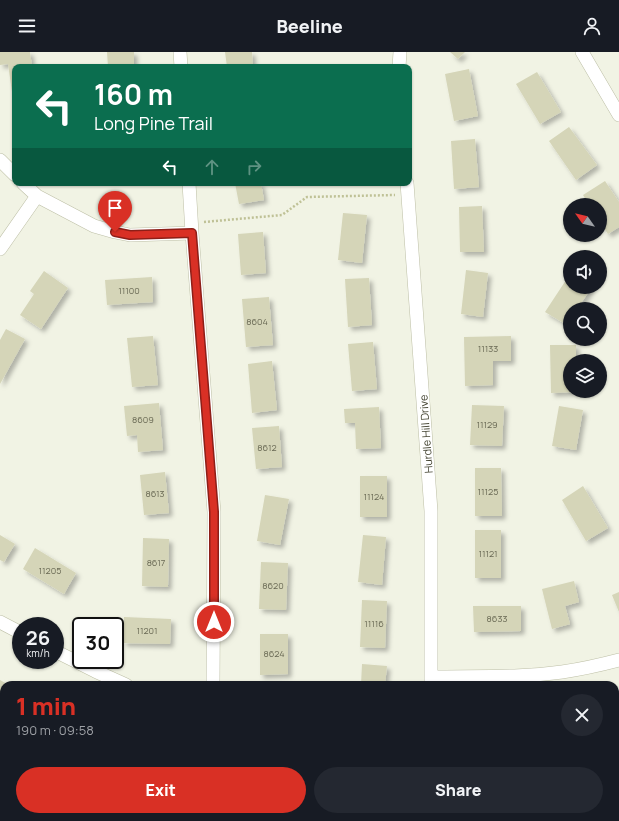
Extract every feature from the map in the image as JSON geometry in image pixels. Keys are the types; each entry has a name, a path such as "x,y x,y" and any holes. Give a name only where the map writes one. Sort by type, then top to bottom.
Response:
{"street":[{"path":"180,52 181,64"},
{"path":"400,52 400,64"},
{"path":"582,52 619,115"},
{"path":"0,160 12,172"},
{"path":"26,186 37,196 94,226 115,232 130,235 192,228"},
{"path":"189,186 214,512 213,681"},
{"name":"Hurdle Hill Drive","path":"407,189 432,512 431,681"},
{"path":"0,249 37,196"},
{"path":"0,622 12,628"},
{"path":"64,656 95,672 116,681"},
{"path":"431,681 560,672 587,668 619,660"}],"path":[{"path":"192,228 282,215 307,197 407,189"}],"building":[{"path":"0,52 30,52 32,64 12,64 12,92 8,64 0,65"},
{"path":"107,52 134,52 134,64 108,64"},
{"path":"225,52 252,52 253,64 227,64"},
{"path":"450,52 465,52 458,59"},
{"path":"469,69 478,116 454,121 445,74"},
{"path":"537,72 561,112 540,124 516,84"},
{"path":"569,127 597,165 576,180 549,141"},
{"path":"475,139 479,187 454,189 451,141"},
{"path":"605,181 619,202 619,227 608,234 607,232 607,198 585,198 583,195"},
{"path":"236,186 262,186 264,200 239,204"},
{"path":"482,206 484,252 460,252 459,207"},
{"path":"343,213 367,215 362,263 338,260"},
{"path":"263,232 266,273 241,275 238,234"},
{"path":"466,270 488,273 483,317 461,314"},
{"path":"44,271 68,288 41,329 20,315 34,294 30,291"},
{"path":"152,277 153,302 107,305 105,280"},
{"path":"369,278 372,325 348,327 345,279"},
{"path":"563,285 563,294 587,294 582,302 563,302 563,323 545,312"},
{"path":"269,297 273,345 246,347 242,299"},
{"path":"6,329 25,339 0,384 0,340"},
{"path":"153,336 158,385 132,387 127,338"},
{"path":"511,336 511,361 493,361 493,385 465,386 464,337"},
{"path":"373,342 377,389 352,391 348,344"},
{"path":"550,345 576,346 576,354 563,354 563,393 551,393"},
{"path":"272,361 277,410 252,413 248,364"},
{"path":"159,403 163,450 138,452 137,435 127,436 124,406"},
{"path":"472,405 504,406 502,446 470,445"},
{"path":"559,406 583,410 576,450 552,446"},
{"path":"379,407 381,448 356,449 355,423 345,423 344,409"},
{"path":"279,426 282,467 256,469 252,428"},
{"path":"475,468 501,468 502,516 475,516"},
{"path":"165,472 169,513 144,515 140,475"},
{"path":"360,476 387,476 387,517 360,517"},
{"path":"583,486 608,528 586,541 562,500"},
{"path":"265,495 289,499 280,545 257,541"},
{"path":"475,530 501,530 501,578 475,578"},
{"path":"0,535 15,544 4,562 0,560"},
{"path":"363,535 386,537 382,585 358,582"},
{"path":"143,538 169,539 168,587 142,586"},
{"path":"35,548 76,573 64,594 23,569"},
{"path":"261,562 288,563 286,610 259,609"},
{"path":"574,581 579,602 565,606 570,624 552,629 542,589"},
{"path":"619,592 619,612 612,595"},
{"path":"362,600 387,601 385,648 360,647"},
{"path":"473,606 521,606 521,631 474,632"},
{"path":"124,617 171,619 170,644 124,643"},
{"path":"260,634 288,634 288,674 260,675"},
{"path":"362,664 387,666 385,681 361,681"}],"route":[{"path":"115,232 130,235 192,233 214,512 214,622"}]}
